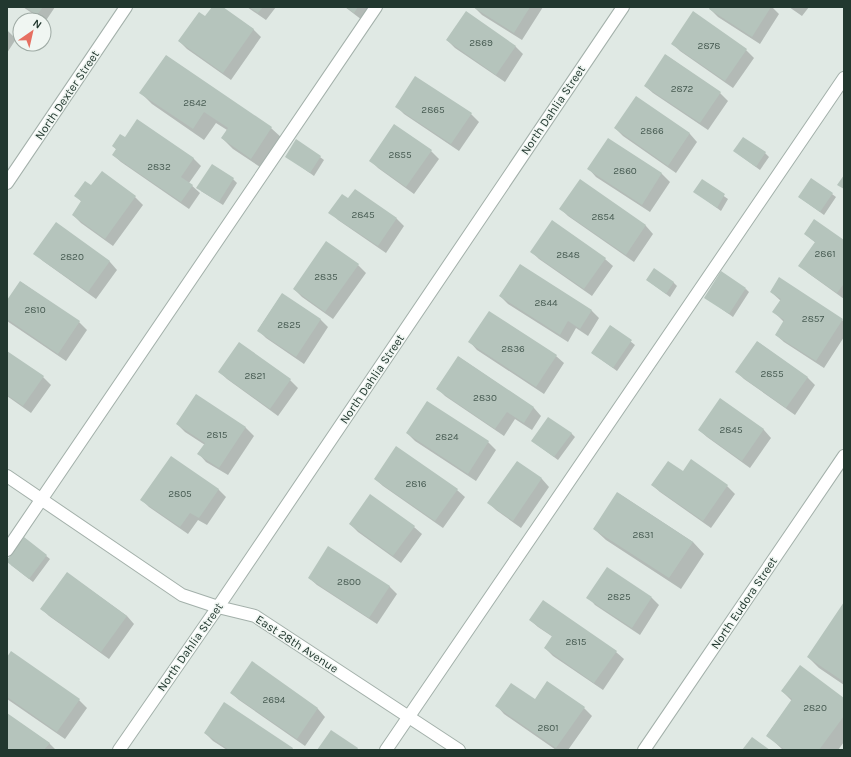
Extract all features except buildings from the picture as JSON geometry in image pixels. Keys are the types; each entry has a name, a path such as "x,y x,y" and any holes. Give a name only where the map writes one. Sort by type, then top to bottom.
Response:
{"street":[{"name":"North Dexter Street","path":"7,183 126,7"},
{"path":"7,550 376,7"},
{"name":"North Dahlia Street","path":"119,750 218,607 623,7"},
{"path":"386,750 844,78"},
{"name":"North Eudora Street","path":"644,750 844,456"},
{"name":"East 28th Avenue","path":"7,476 182,595 218,607 255,616 459,750"}]}
